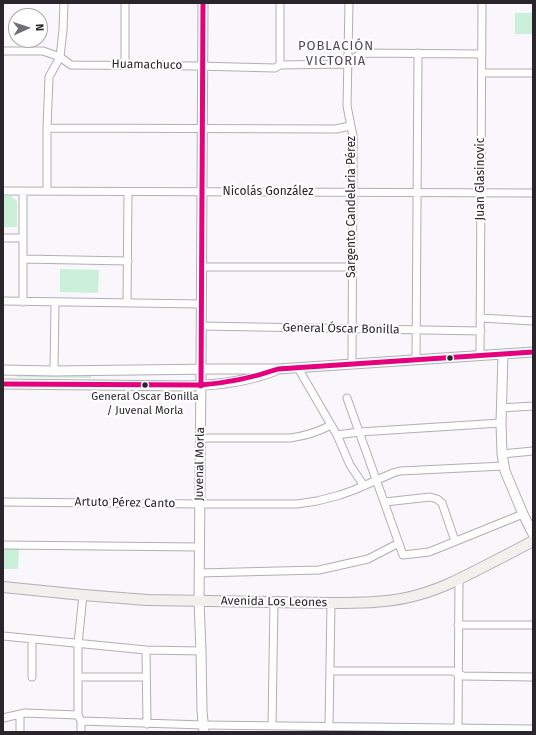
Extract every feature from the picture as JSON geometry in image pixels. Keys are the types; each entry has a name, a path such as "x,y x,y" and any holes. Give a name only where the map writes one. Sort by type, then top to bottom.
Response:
{"main road":[{"name":"Avenida Los Leones","path":"3,587 140,600 331,603 384,601 425,593 440,588 533,541"}],"street":[{"path":"47,191 49,77 60,57 64,30 64,3"},
{"path":"125,3 125,64"},
{"name":"Juvenal Morla","path":"203,3 199,601 201,697 204,729"},
{"path":"280,3 280,65"},
{"name":"Sargento Candelaria Pérez","path":"349,3 347,106 353,136 352,364"},
{"name":"Juan Glasinovic","path":"480,356 482,3"},
{"name":"Huamachuco","path":"3,51 43,51 60,57 71,65 125,64 274,68 280,65 348,64"},
{"path":"348,64 361,53 482,54"},
{"path":"416,360 418,53"},
{"path":"482,73 533,73"},
{"path":"47,128 336,129 350,126"},
{"name":"Nicolás González","path":"3,191 533,193"},
{"path":"23,191 23,302"},
{"path":"127,303 128,192"},
{"path":"3,238 23,238"},
{"path":"23,259 128,261"},
{"path":"202,267 352,267"},
{"path":"3,301 201,304"},
{"path":"54,371 55,302"},
{"path":"480,318 533,321"},
{"name":"General Óscar Bonilla","path":"201,326 480,331"},
{"path":"3,370 278,369 533,352"},
{"path":"503,354 501,408 502,454 507,478 533,534"},
{"path":"298,368 332,425 350,465 364,486"},
{"path":"3,384 201,386 244,380 278,369"},
{"path":"347,398 404,555 429,552 523,514"},
{"path":"501,408 533,406"},
{"path":"337,435 359,432 501,423"},
{"path":"201,438 290,438 307,436 332,425"},
{"path":"502,454 533,451"},
{"name":"Artuto Pérez Canto","path":"3,502 302,504 340,495 393,473 504,466"},
{"path":"385,502 430,497 437,499 442,503 455,541"},
{"path":"199,573 319,570 368,559 399,543"},
{"path":"3,546 199,547"},
{"path":"458,728 459,579"},
{"path":"81,732 79,718 78,644 82,595"},
{"path":"272,726 274,602"},
{"path":"329,727 331,603"},
{"path":"458,624 533,625"},
{"path":"3,636 146,650 201,651"},
{"path":"32,639 32,677"},
{"path":"146,650 147,724"},
{"path":"330,671 453,671 462,676 533,677"},
{"path":"78,677 146,677"},
{"path":"3,718 30,713 204,729 272,726 329,727 350,730 435,730 458,728 533,729"},
{"path":"20,714 20,732"}],"green space":[{"path":"515,13 533,13 533,34 515,34"},
{"path":"3,196 11,196 17,201 17,227 3,227"},
{"path":"60,269 99,270 98,293 60,292"},
{"path":"23,374 92,374 91,378 16,377"},
{"path":"3,549 19,549 18,569 3,569"}],"transit line":[{"path":"201,386 203,3"},
{"path":"3,384 200,385 239,380 278,369 533,352"}],"place":[{"name":"General Oscar Bonilla / Juvenal Morla","path":"145,385"}],"district":[{"name":"POBLACIÓN VICTORIA","path":"336,54"}]}
